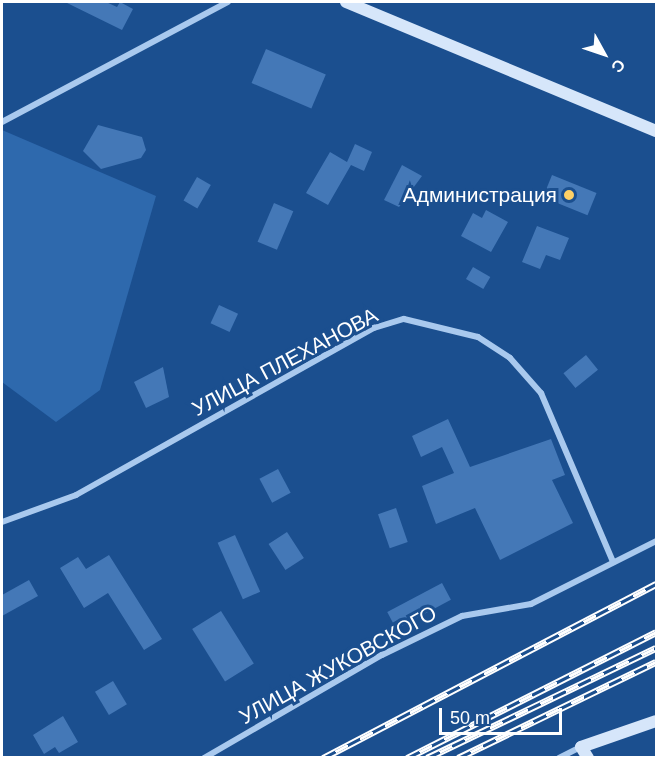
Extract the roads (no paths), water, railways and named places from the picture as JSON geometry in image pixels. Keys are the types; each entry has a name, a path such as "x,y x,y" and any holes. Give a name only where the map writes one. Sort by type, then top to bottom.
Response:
{"main road":[{"path":"346,2 657,131"},
{"path":"584,752 657,721"}],"street":[{"path":"2,122 228,2"},
{"name":"УЛИЦА ПЛЕХАНОВА","path":"2,522 76,495 374,328 404,319 478,338 510,358 541,393 613,562"},
{"name":"УЛИЦА ЖУКОВСКОГО","path":"204,758 382,655 462,616 531,604 657,541"},
{"path":"559,758 584,752"}],"railway":[{"path":"323,758 656,584"},
{"path":"407,758 656,632"},
{"path":"427,758 656,648"},
{"path":"458,758 656,662"}],"place":[{"name":"Администрация","path":"569,195"}]}
